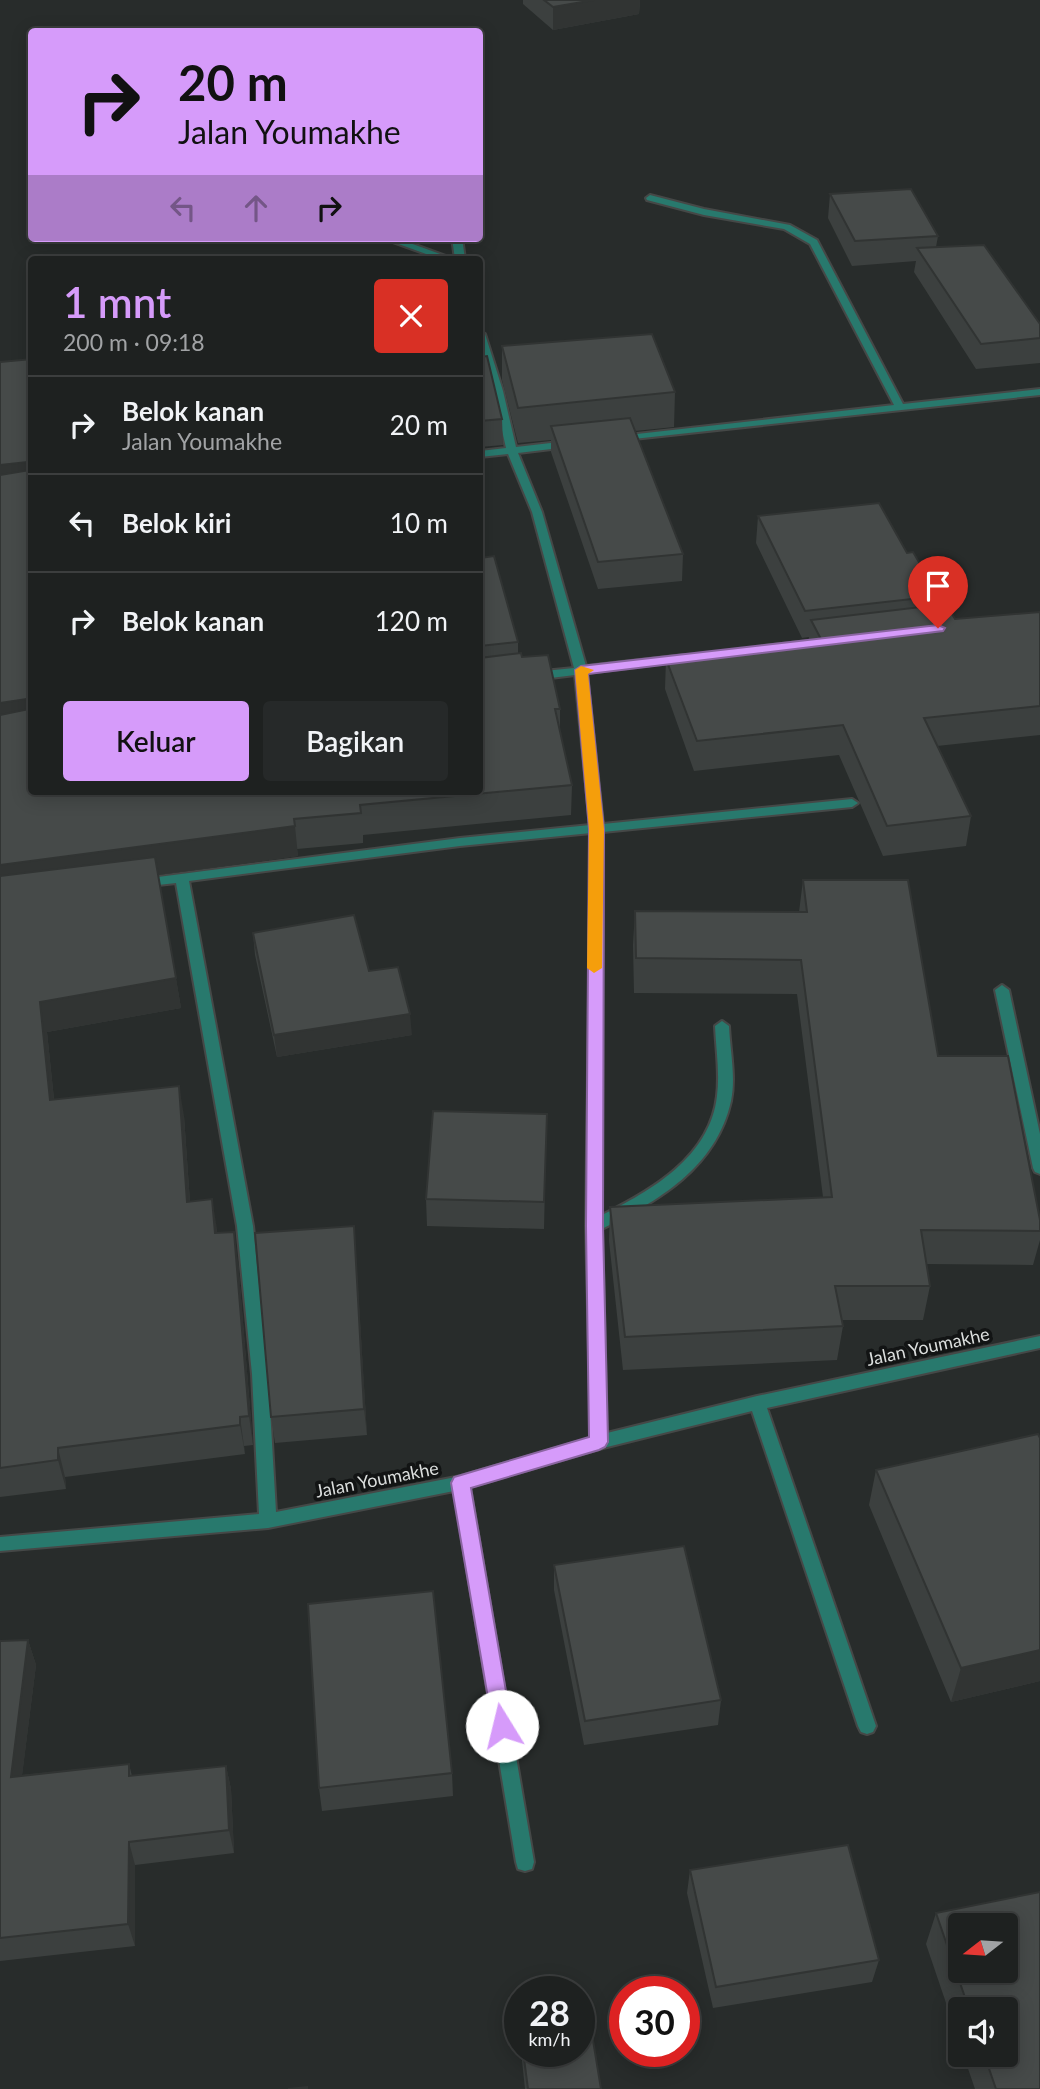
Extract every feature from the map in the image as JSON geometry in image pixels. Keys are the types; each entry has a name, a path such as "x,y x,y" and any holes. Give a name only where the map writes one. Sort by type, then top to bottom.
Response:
{"street":[{"path":"650,198 704,212 787,227 814,242 900,408"},
{"path":"399,242 440,256"},
{"path":"483,344 498,391 512,451 537,512 581,670 597,829 594,1226 599,1442"},
{"path":"609,440 1040,391"},
{"path":"483,454 581,443"},
{"path":"746,651 840,640"},
{"path":"526,677 691,658"},
{"path":"130,884 460,842 852,803"},
{"path":"182,878 245,1226 260,1374 268,1521"},
{"path":"1002,990 1040,1168"},
{"path":"594,1226 650,1199 688,1170 709,1138 724,1100 722,1026"},
{"name":"Jalan Youmakhe","path":"0,1544 268,1521 461,1483 599,1442 757,1403 1040,1342"},
{"path":"757,1403 867,1727"},
{"path":"461,1483 524,1862"}],"building":[{"path":"544,0 594,0 553,7"},
{"path":"911,189 938,236 855,241 830,194"},
{"path":"984,245 1040,324 1040,338 981,344 917,248"},
{"path":"652,334 675,392 518,408 502,346"},
{"path":"487,356 502,419 483,421 483,357"},
{"path":"28,359 28,465 27,462 0,465 0,362"},
{"path":"630,418 683,554 598,562 551,426"},
{"path":"28,470 28,706 26,699 0,703 0,475"},
{"path":"879,503 907,553 913,552 939,596 805,611 758,516"},
{"path":"494,556 518,642 483,646 483,558"},
{"path":"946,604 955,619 1040,612 1040,706 924,718 971,816 887,826 843,725 697,741 666,659 823,643 811,620"},
{"path":"521,653 522,657 548,655 560,709 555,709 572,785 483,793 483,658"},
{"path":"28,709 28,795 466,795 360,805 361,813 294,819 295,826 0,865 0,715"},
{"path":"155,857 176,978 40,1002 50,1100 179,1086 187,1202 212,1199 215,1233 234,1232 249,1416 240,1417 240,1425 58,1448 58,1460 0,1468 0,876"},
{"path":"803,880 908,880 938,1056 1008,1056 1040,1231 921,1230 930,1286 835,1286 843,1326 625,1337 610,1207 832,1197 801,960 636,958 635,911 807,912"},
{"path":"354,915 369,971 398,967 410,1014 274,1035 253,933"},
{"path":"433,1111 547,1114 544,1202 426,1199"},
{"path":"354,1226 364,1409 271,1417 255,1233"},
{"path":"1038,1434 1040,1650 961,1668 876,1470"},
{"path":"684,1546 721,1700 585,1721 554,1565"},
{"path":"433,1591 452,1773 319,1788 308,1604"},
{"path":"28,1640 11,1777 129,1764 129,1776 226,1766 229,1830 129,1842 128,1924 0,1938 0,1641"},
{"path":"848,1845 879,1960 716,1987 690,1870"},
{"path":"1040,1892 1040,2089 996,2089 988,2067 1018,2067 1018,1997 965,1997 960,1983 1018,1983 1018,1913 948,1913 948,1948 936,1913"},
{"path":"595,2052 601,2089 528,2089 525,2067 595,2067"}],"slow traffic":[{"path":"587,670 581,670 597,829 594,968"}],"route":[{"path":"502,1726 461,1483 599,1442 594,1226 597,829 581,670 938,628"}]}
